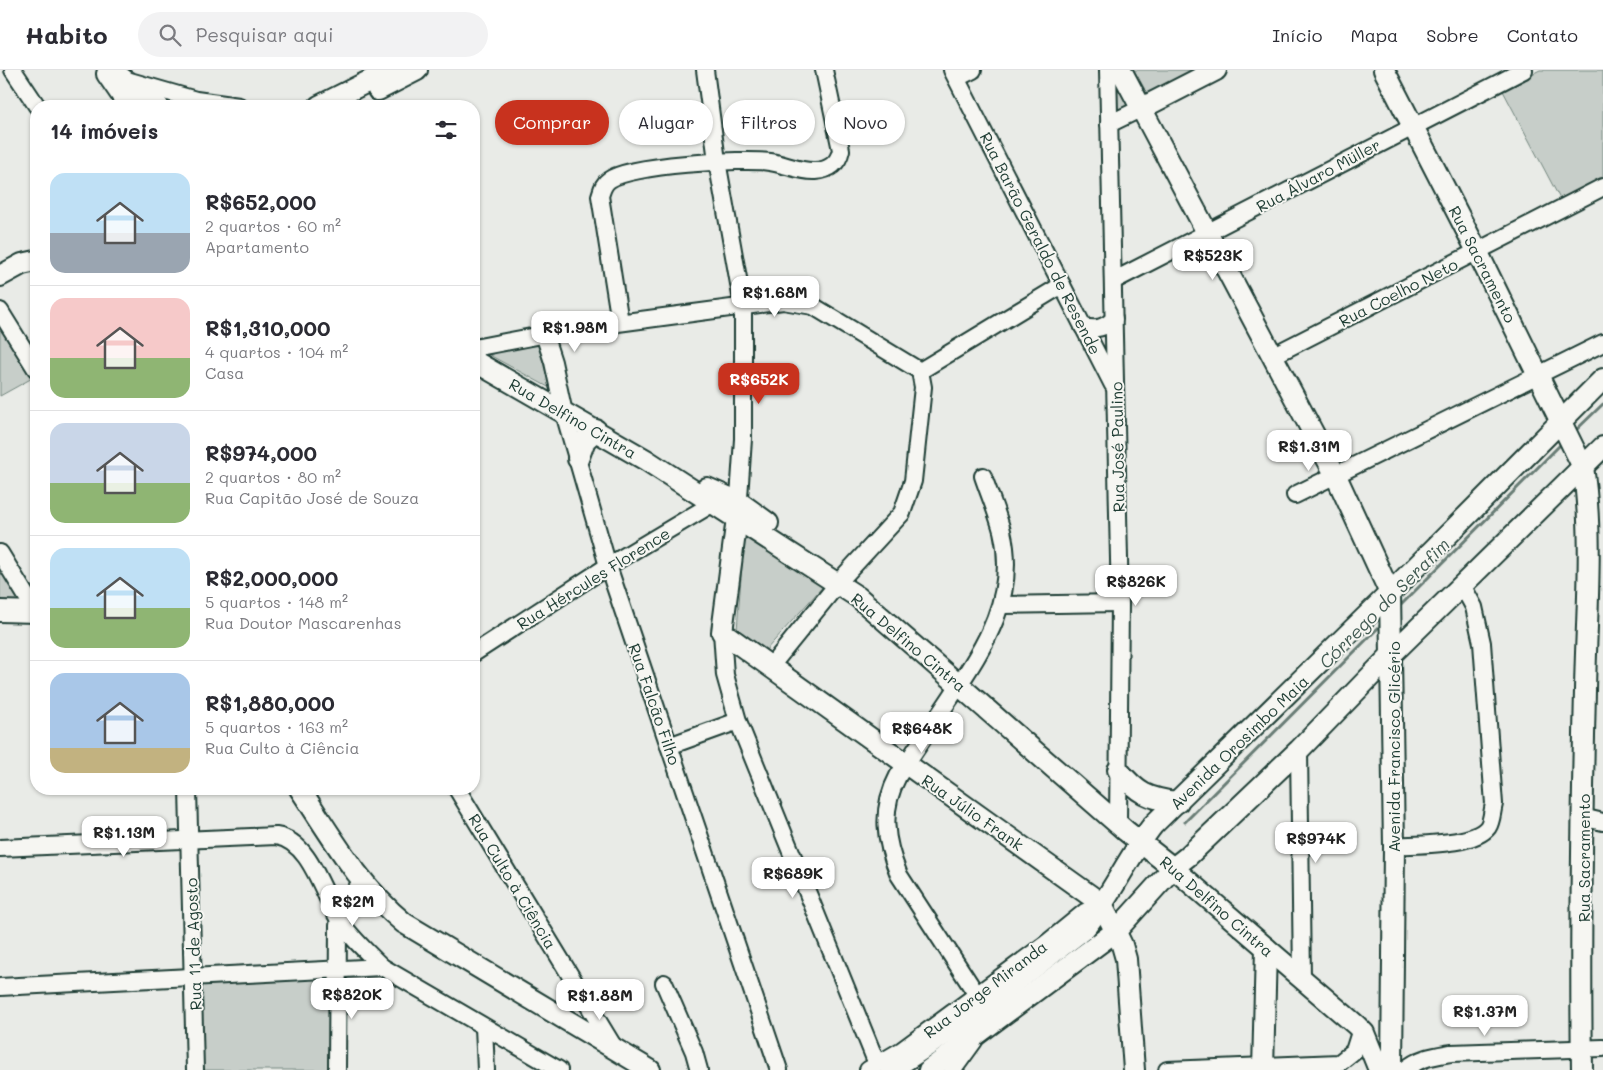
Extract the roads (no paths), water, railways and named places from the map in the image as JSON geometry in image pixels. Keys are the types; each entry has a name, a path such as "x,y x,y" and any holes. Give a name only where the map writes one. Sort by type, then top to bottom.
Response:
{"main road":[{"path":"104,70 125,100"},
{"path":"329,100 368,76 391,70"},
{"path":"359,100 418,70"},
{"name":"Avenida Francisco Glicério","path":"1121,70 1336,476 1390,601 1394,846 1392,1070"},
{"path":"1142,108 1216,70"},
{"name":"Rua Sacramento","path":"1384,70 1539,375 1581,464 1586,484 1595,555 1582,817 1582,1070"},
{"path":"115,72 150,100"},
{"path":"0,276 29,263"},
{"name":"Rua Delfino Cintra","path":"480,364 646,460 712,504 738,510 841,580 858,597 960,684 1118,824 1173,868 1361,1029 1379,1070"},
{"name":"Avenida Orosimbo Maia","path":"1101,905 1140,842 1178,802 1390,601 1562,424 1603,379"},
{"path":"578,459 585,440 596,430"},
{"path":"1116,931 1173,868 1187,857 1299,750 1392,647 1462,585 1581,464 1603,447"},
{"path":"646,460 738,510 722,632"},
{"path":"0,612 30,612"},
{"name":"Rua Júlio Frank","path":"722,632 1101,905"},
{"path":"1118,770 1142,793 1153,798 1178,802"},
{"path":"304,795 329,837 361,881 383,906 404,923 650,1070"},
{"path":"1101,905 1116,931 1126,959 1134,1070"},
{"name":"Rua Jorge Miranda","path":"879,1068 960,1025 1084,929 1101,905"},
{"name":"Rua Jorge Miranda","path":"928,1070 979,1035 1116,931"},
{"path":"1263,1068 1266,948"}],"street":[{"path":"13,70 33,100"},
{"path":"705,70 717,161 743,306 743,439 738,510"},
{"path":"620,322 600,196 603,186 607,181 625,172 717,161 769,162 813,172 832,167 839,159 841,150 824,70"},
{"path":"954,74 973,70"},
{"name":"Rua José Paulino","path":"1108,70 1120,603 1118,824"},
{"name":"Rua Álvaro Müller","path":"1113,280 1208,234 1412,126 1524,70"},
{"path":"115,72 176,96 197,100"},
{"name":"Rua Barão Geraldo de Resende","path":"954,74 1115,390"},
{"path":"1109,124 1142,108"},
{"name":"Rua Coelho Neto","path":"1272,356 1603,187"},
{"path":"920,371 1062,284"},
{"path":"480,347 573,329 783,301 813,306 920,371 923,387 914,481 909,499 902,513 764,661 740,655 729,665 725,675"},
{"path":"0,310 30,359"},
{"path":"1083,327 1099,329 1105,327 1114,319"},
{"path":"553,362 573,329"},
{"name":"Rua Falcão Filho","path":"544,334 553,362 564,413 608,566 779,1070"},
{"path":"1296,495 1603,343"},
{"path":"977,995 899,874 890,853 886,833 886,812 891,789 986,643 1002,604 1005,562 1002,532 983,476"},
{"name":"Rua Hércules Florence","path":"480,649 608,566 712,504"},
{"path":"0,553 30,602"},
{"path":"1394,846 1475,837 1488,826 1492,814 1494,804 1482,643 1474,607 1462,585"},
{"path":"1002,604 1120,603"},
{"path":"722,632 725,675 738,721 879,1068"},
{"path":"669,746 738,721"},
{"path":"1299,750 1302,978"},
{"name":"Rua 11 de Agosto","path":"188,795 195,1070"},
{"name":"Rua Culto à Ciência","path":"461,795 616,1051"},
{"path":"1582,817 1603,822"},
{"path":"0,848 286,838 301,848 339,919 382,967 559,1070"},
{"path":"337,1070 339,919 361,881"},
{"name":"Rua Jorge Miranda","path":"879,1068 1085,912 1101,905"},
{"path":"0,987 382,967"},
{"path":"664,983 694,1052 699,1070"},
{"path":"484,1027 486,1070"},
{"path":"1167,1070 1263,1068 1340,1063 1354,1051 1361,1029"},
{"name":"Rua Jorge Miranda","path":"953,1070 979,1035"},
{"path":"1405,1070 1417,1061 1429,1056 1450,1053 1603,1048"}],"waterway":[{"name":"Córrego do Serafim","path":"1574,432 1603,404"},
{"name":"Córrego do Serafim","path":"1397,609 1562,443"},
{"name":"Córrego do Serafim","path":"1185,822 1382,624"}]}
